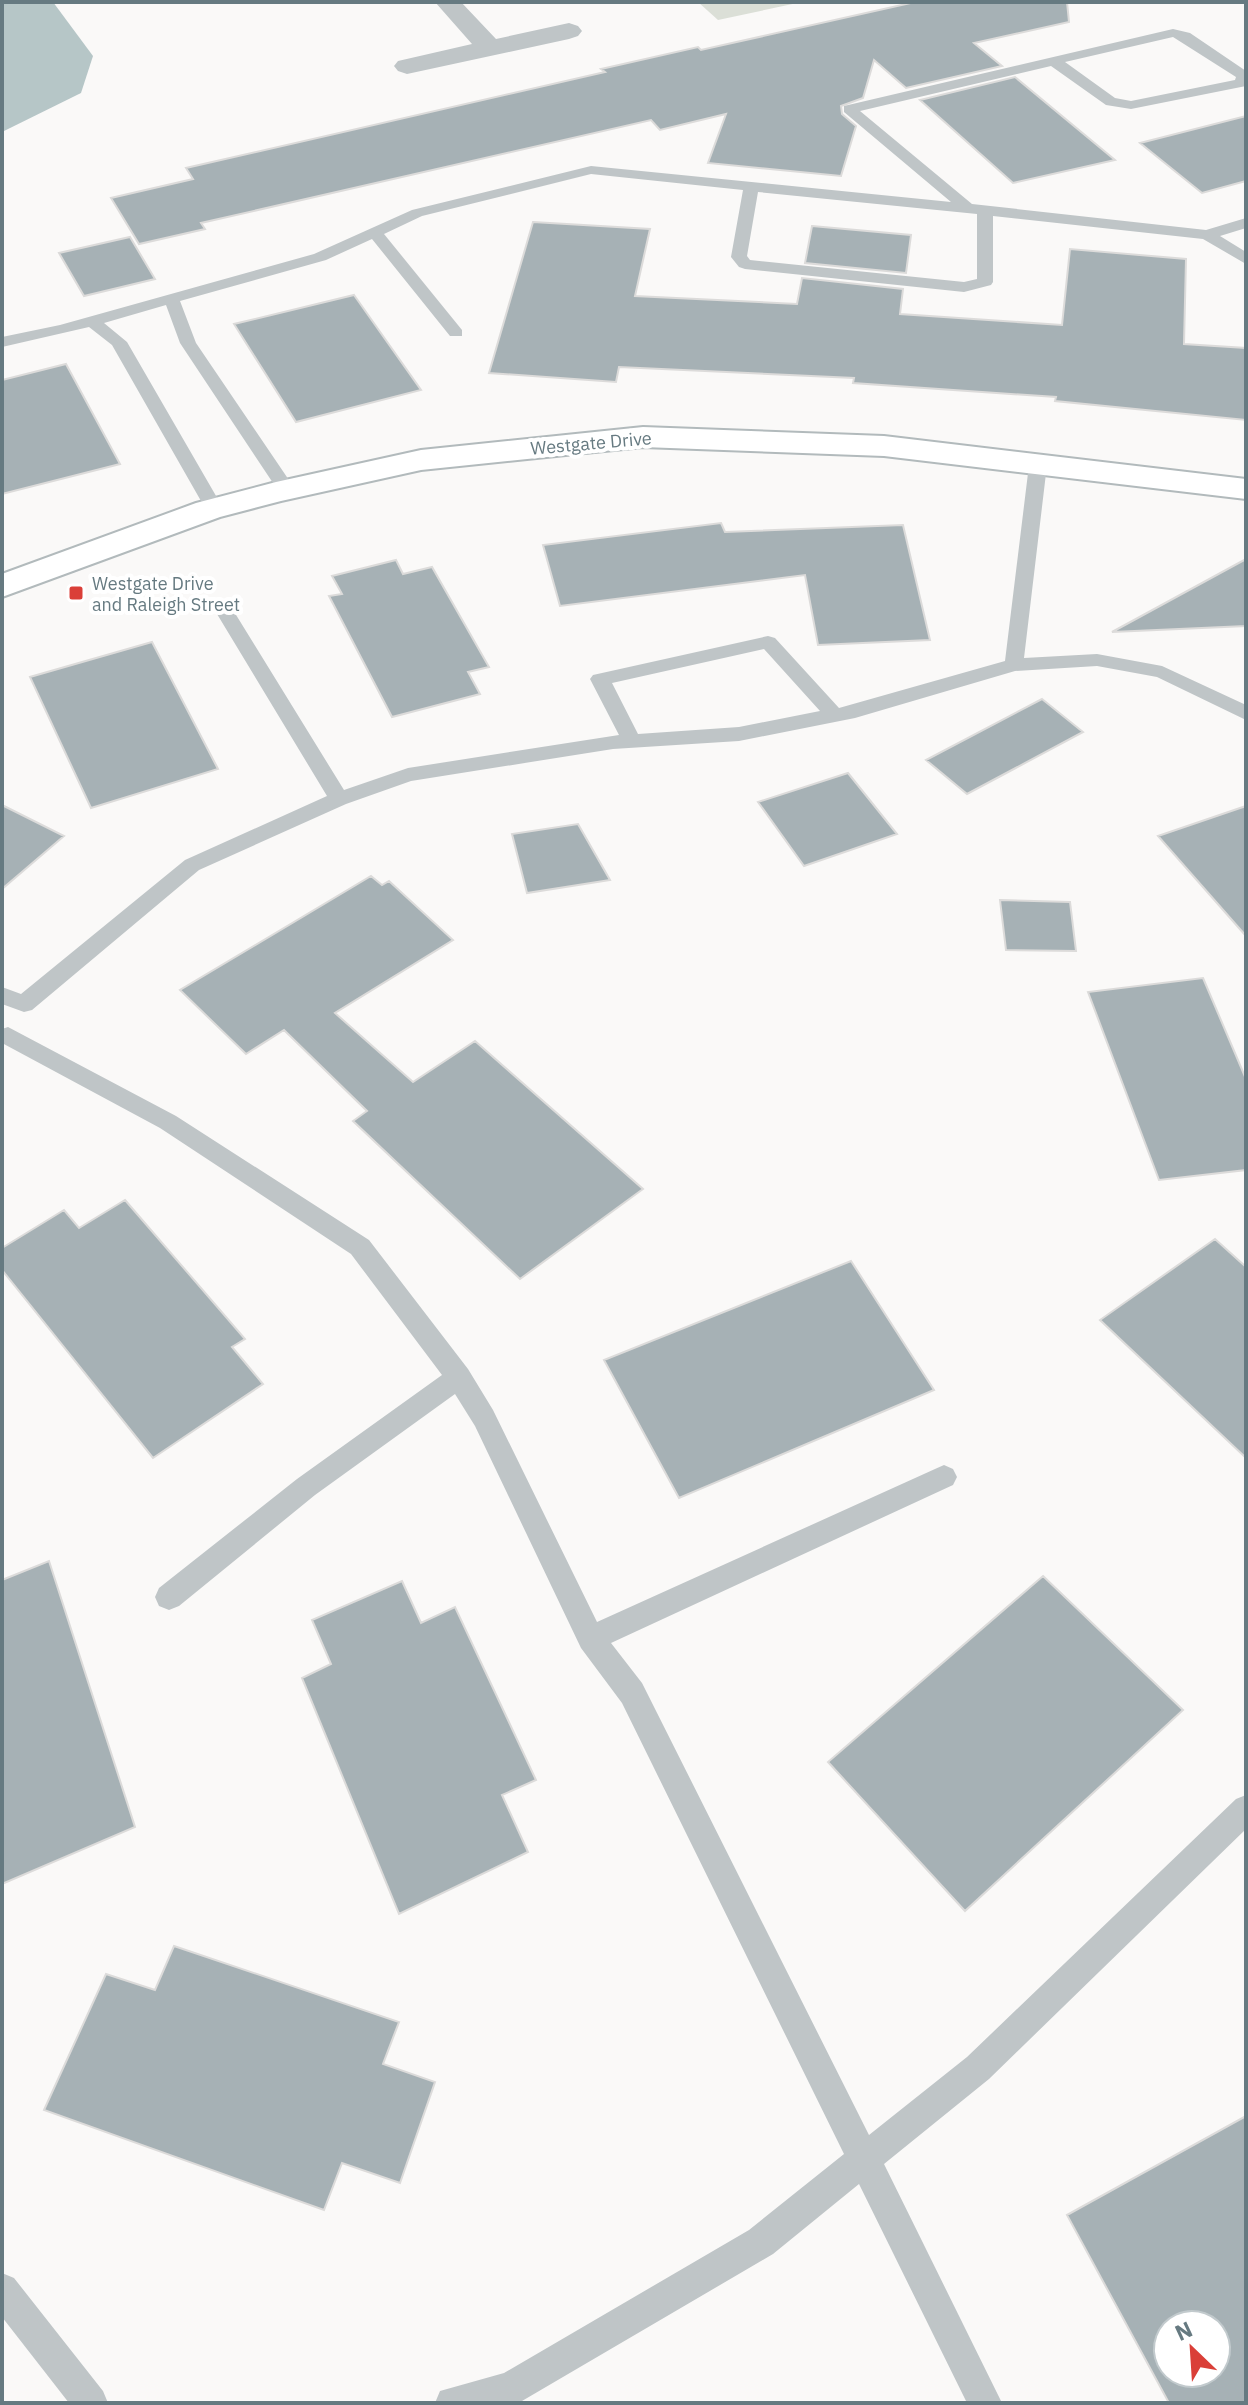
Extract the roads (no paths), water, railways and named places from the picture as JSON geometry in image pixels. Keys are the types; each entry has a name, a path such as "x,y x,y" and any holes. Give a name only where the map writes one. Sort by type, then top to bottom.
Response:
{"street":[{"path":"447,2 490,48"},
{"path":"407,66 569,31"},
{"name":"Westgate Drive","path":"2,586 214,508 286,489 421,460 643,437 884,446 1246,489"}],"lane":[{"path":"967,208 849,109 1173,33 1185,36 1244,76 1241,83 1131,105 1111,102 1054,61"},
{"path":"2,342 91,321 320,257 417,213 591,170 1207,235 1246,223"},
{"path":"751,186 739,257 745,264 948,286 964,287 985,282 985,210"},
{"path":"375,233 456,333"},
{"path":"1207,235 1246,259"},
{"path":"171,298 188,343 286,489"},
{"path":"91,321 119,342 214,508"},
{"path":"1014,665 1038,465"},
{"path":"226,614 339,799"},
{"path":"632,741 600,679 768,642 834,715"},
{"path":"985,2403 632,1693 591,1639 484,1418 459,1377 360,1247 168,1122 5,1042 13,1000 192,865 339,799 408,775 632,741 739,734 834,715 1014,665 1097,660 1162,672 1246,713"},
{"path":"169,1597 306,1487 459,1377"},
{"path":"591,1639 944,1477"},
{"path":"452,2403 510,2389 761,2242 978,2068 1246,1809"},
{"path":"2,2290 91,2403"}],"place":[{"name":"Westgate Drive and Raleigh Street","path":"76,593"}]}
